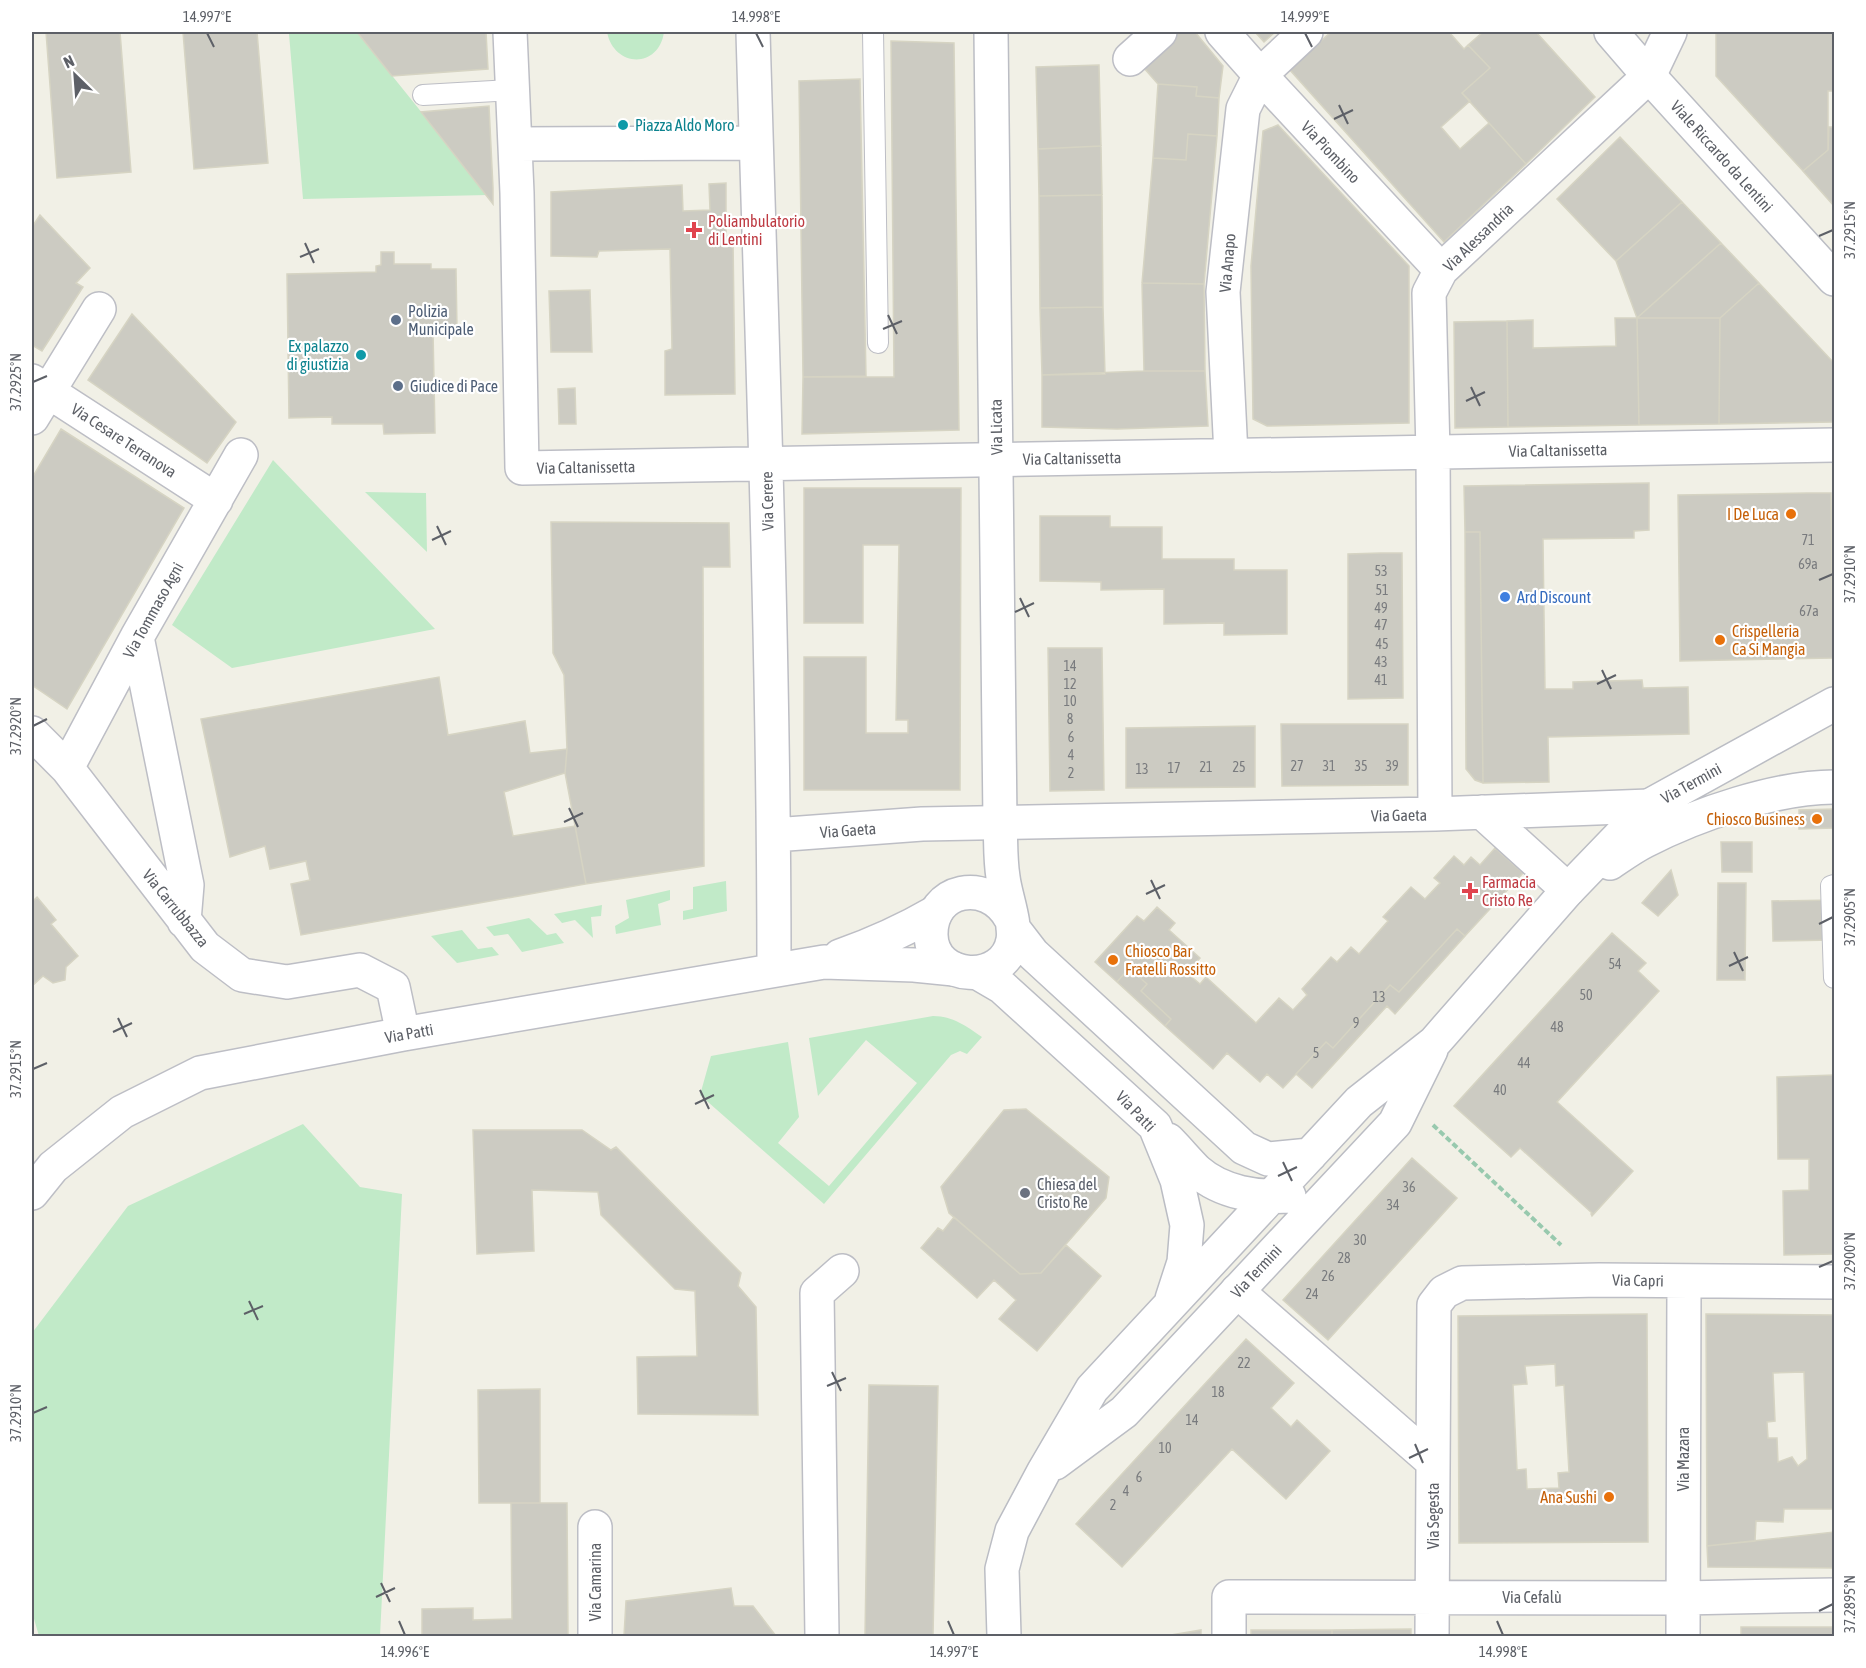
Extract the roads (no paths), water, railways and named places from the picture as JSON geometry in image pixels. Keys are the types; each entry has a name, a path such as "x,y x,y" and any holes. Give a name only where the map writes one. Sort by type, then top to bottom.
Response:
{"street":[{"path":"510,32 515,144 756,143"},
{"name":"Via Cerere","path":"753,32 766,463 774,835 774,970"},
{"name":"Via Licata","path":"992,32 1000,822 1002,876 1011,922"},
{"path":"1131,59 1160,32"},
{"name":"Via Piombino","path":"1222,32 1441,270"},
{"path":"1260,75 1306,32"},
{"name":"Viale Riccardo da Lentini","path":"1611,32 1834,279"},
{"path":"1649,76 1670,32"},
{"name":"Via Anapo","path":"1231,455 1223,292 1243,109 1260,75"},
{"name":"Via Alessandria","path":"1433,452 1429,292 1441,270 1649,76"},
{"name":"Via Caltanissetta","path":"515,144 522,468 1830,446"},
{"path":"37,397 99,309"},
{"name":"Via Cesare Terranova","path":"37,397 216,500"},
{"name":"Via Gaeta","path":"774,835 922,824 1435,814 1433,452"},
{"name":"Via Tommaso Agni","path":"67,768 137,637 241,455"},
{"path":"137,637 187,885 184,921"},
{"name":"Via Termini","path":"1004,1636 1002,1569 1012,1531 1092,1389 1359,1102 1434,1043 1568,890 1649,806 1828,702"},
{"name":"Via Carrubbazza","path":"32,733 67,768 205,947 242,975 287,982 360,970 393,987 403,1034"},
{"name":"Via Termini","path":"1568,890 1644,841 1696,818 1785,790 1834,787"},
{"path":"1435,814 1649,806"},
{"path":"1482,812 1568,890"},
{"path":"965,892 981,870 1000,822"},
{"path":"825,962 876,944 906,930 936,912 954,896 965,892 987,895 996,900 1004,907 1011,922 1033,954 1244,1149 1272,1197 1285,1240"},
{"path":"936,912 932,924 933,944 943,961 966,971"},
{"path":"825,962 966,971 990,969 1001,962 1008,952 1012,940 1011,922"},
{"name":"Via Patti","path":"32,1193 53,1167 122,1112 200,1073 403,1034 825,962"},
{"name":"Via Patti","path":"966,971 1002,987 1155,1125 1177,1180 1187,1226 1184,1262 1171,1305"},
{"name":"Via Termini","path":"1044,1471 1124,1412 1395,1123 1434,1043"},
{"path":"1155,1125 1199,1172 1231,1191 1272,1197 1328,1194"},
{"path":"1244,1149 1268,1159 1311,1155"},
{"path":"1187,1226 1209,1264 1237,1292 1433,1462"},
{"path":"822,1636 817,1293 842,1271"},
{"name":"Via Capri","path":"1444,1292 1462,1283 1599,1280 1834,1282"},
{"name":"Via Mazara","path":"1683,1636 1684,1281"},
{"name":"Via Segesta","path":"1432,1636 1434,1305 1444,1292"},
{"name":"Via Camarina","path":"595,1527 595,1636"},
{"name":"Via Cefalù","path":"1228,1636 1229,1597 1683,1598 1834,1595"}],"lane":[{"path":"873,32 878,343"},
{"path":"423,95 512,90"},
{"path":"1834,885 1831,886 1834,978"}],"place":[{"name":"Piazza Aldo Moro","path":"623,125"},
{"name":"Poliambulatorio di Lentini","path":"694,230"},
{"name":"Polizia Municipale","path":"396,320"},
{"name":"Ex palazzo di giustizia","path":"361,355"},
{"name":"Giudice di Pace","path":"398,386"},
{"name":"I De Luca","path":"1791,514"},
{"name":"Ard Discount","path":"1505,597"},
{"name":"Crispelleria Ca Si Mangia","path":"1720,640"},
{"name":"Chiosco Business","path":"1817,819"},
{"name":"Farmacia Cristo Re","path":"1470,891"},
{"name":"Chiosco Bar Fratelli Rossitto","path":"1113,960"},
{"name":"Chiesa del Cristo Re","path":"1025,1193"},
{"name":"Ana Sushi","path":"1609,1497"}]}
